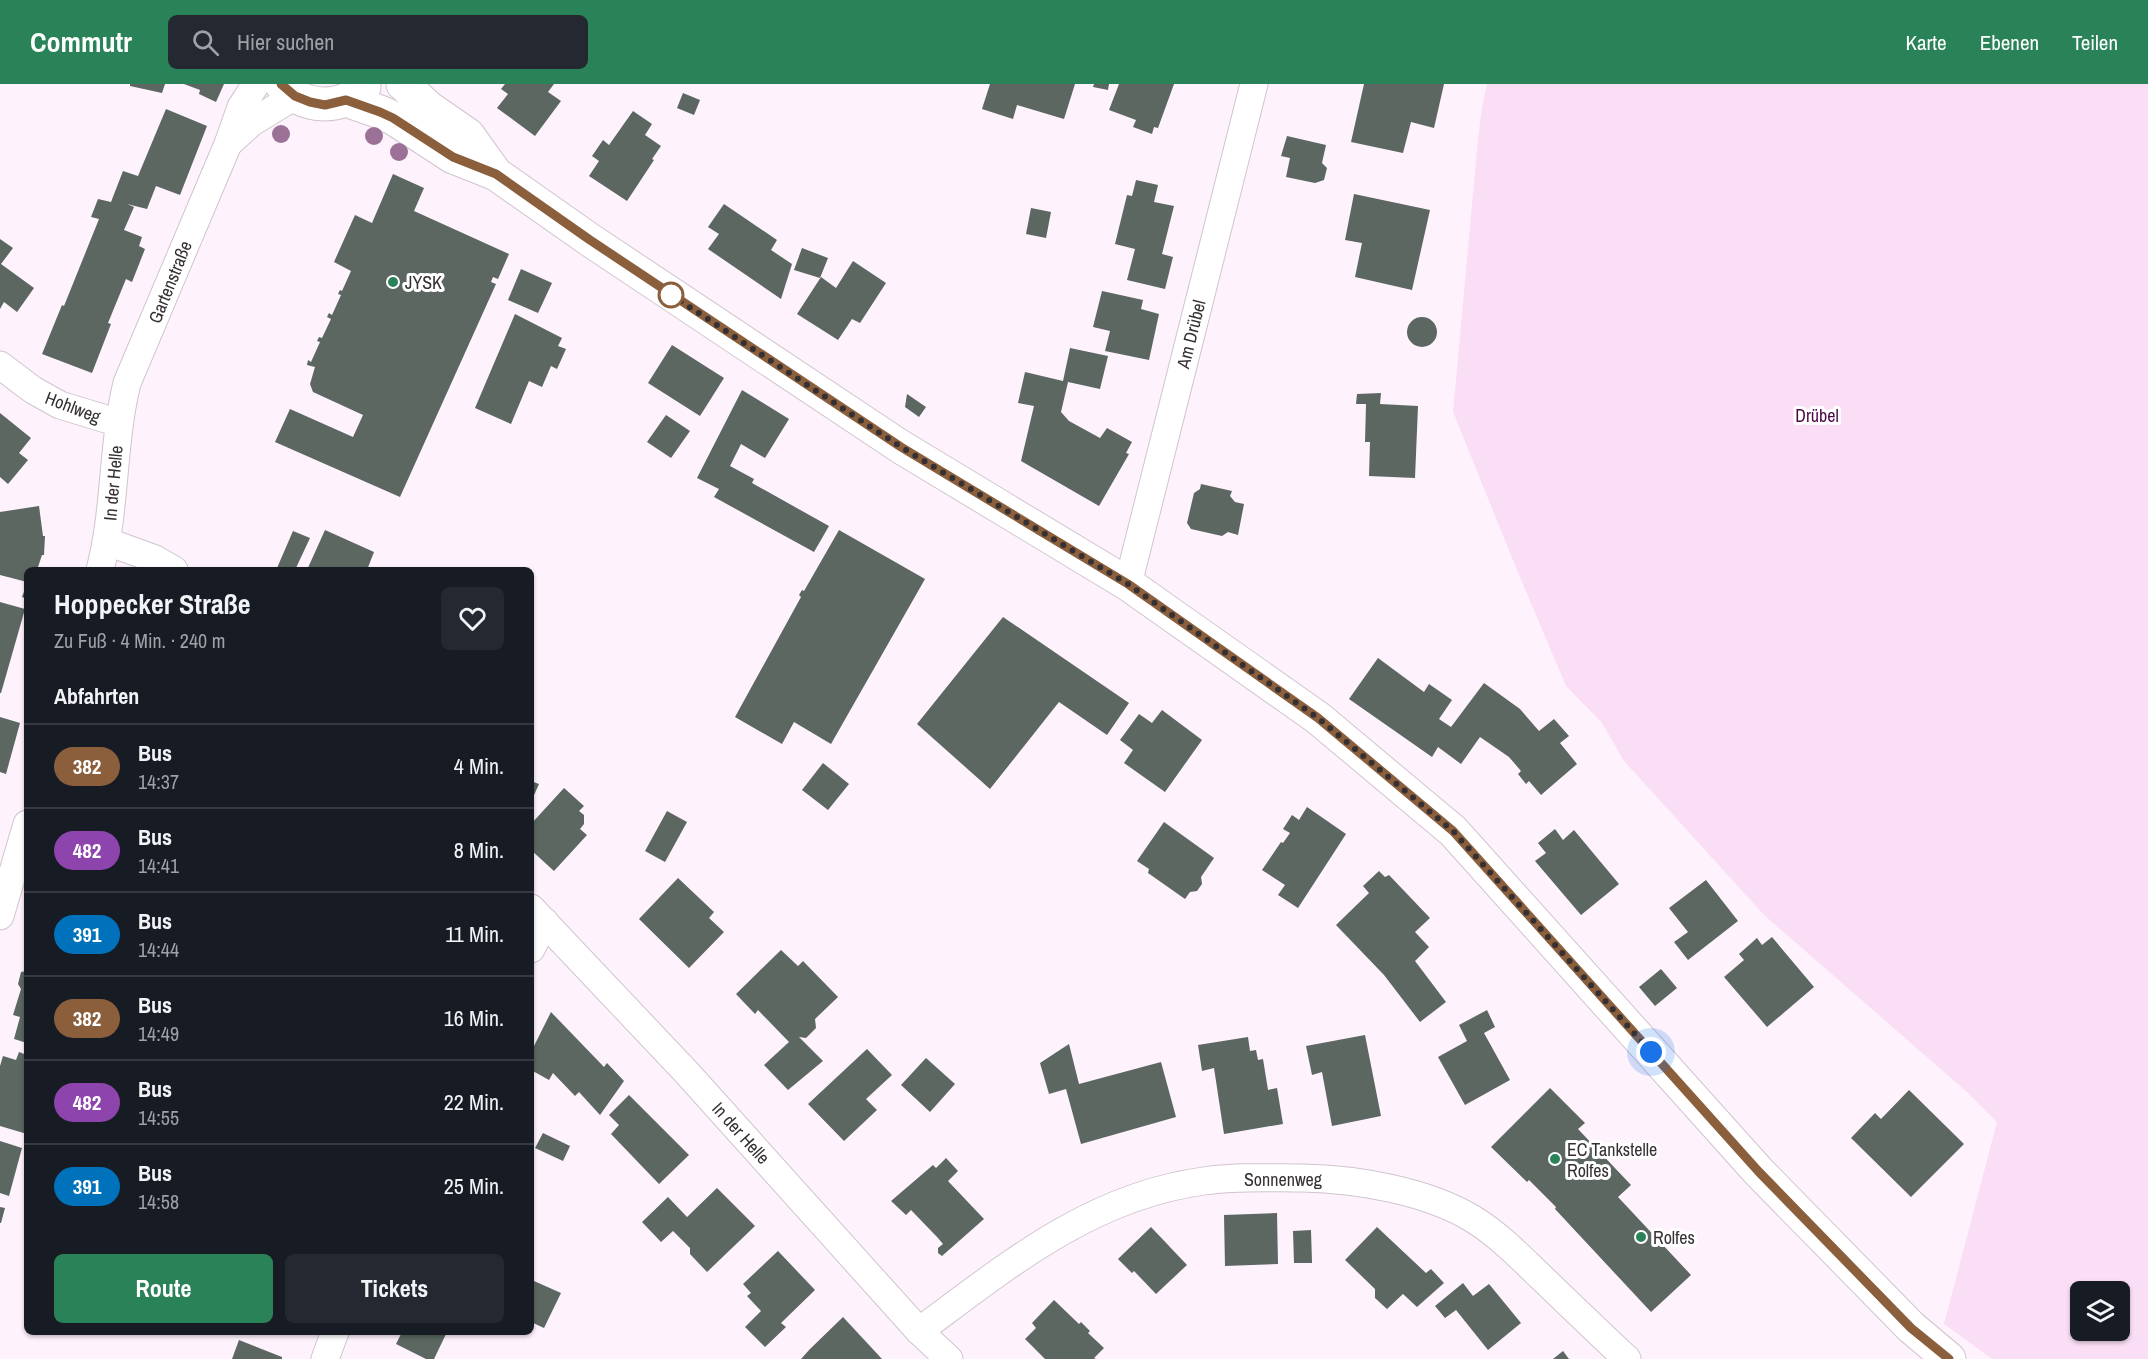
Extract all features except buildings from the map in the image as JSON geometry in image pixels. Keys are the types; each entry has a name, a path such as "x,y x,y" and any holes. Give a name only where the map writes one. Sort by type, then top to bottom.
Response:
{"street":[{"name":"Gartenstraße","path":"119,423 127,383 228,144 241,107 256,84"},
{"path":"403,84 429,108 468,135 496,174"},
{"name":"Am Drübel","path":"1128,584 1254,84"},
{"name":"Gartenstraße","path":"228,144 288,90"},
{"path":"288,90 310,102 325,105 357,92 380,112 453,157 496,174 590,240 901,447 1128,584 1318,718 1453,831 1759,1172 1911,1328 1949,1359"},
{"name":"Hohlweg","path":"0,365 33,390 60,405 119,423"},
{"name":"In der Helle","path":"119,423 108,542 168,567"},
{"path":"101,567 108,542"},
{"path":"0,916 24,834"},
{"path":"534,934 538,915"},
{"name":"In der Helle","path":"538,915 688,1074 919,1331 949,1359"},
{"name":"Sonnenweg","path":"919,1331 1050,1237 1074,1223 1125,1202 1175,1186 1203,1181 1316,1178 1344,1180 1412,1195 1446,1205 1474,1220 1517,1253 1627,1359"},
{"path":"325,1359 334,1335"}],"green space":[{"name":"Drübel","path":"1487,84 2148,84 2148,1359 1992,1359 1944,1324 1997,1122 1968,1093 1764,915 1624,761 1602,723 1566,686 1453,412 1478,139"}],"bus line":[{"name":"382","path":"281,84 295,96 310,102 325,105 346,100 380,112 453,157 496,174 590,240 901,447 1128,584 1318,718 1453,831 1759,1172 1911,1328 1949,1359"}],"place":[{"name":"JYSK","path":"393,282"},
{"name":"EC Tankstelle Rolfes","path":"1555,1159"},
{"name":"Rolfes","path":"1641,1237"}],"route":[{"path":"671,295 667,292 901,447 1128,584 1318,718 1453,831 1651,1052"}]}
